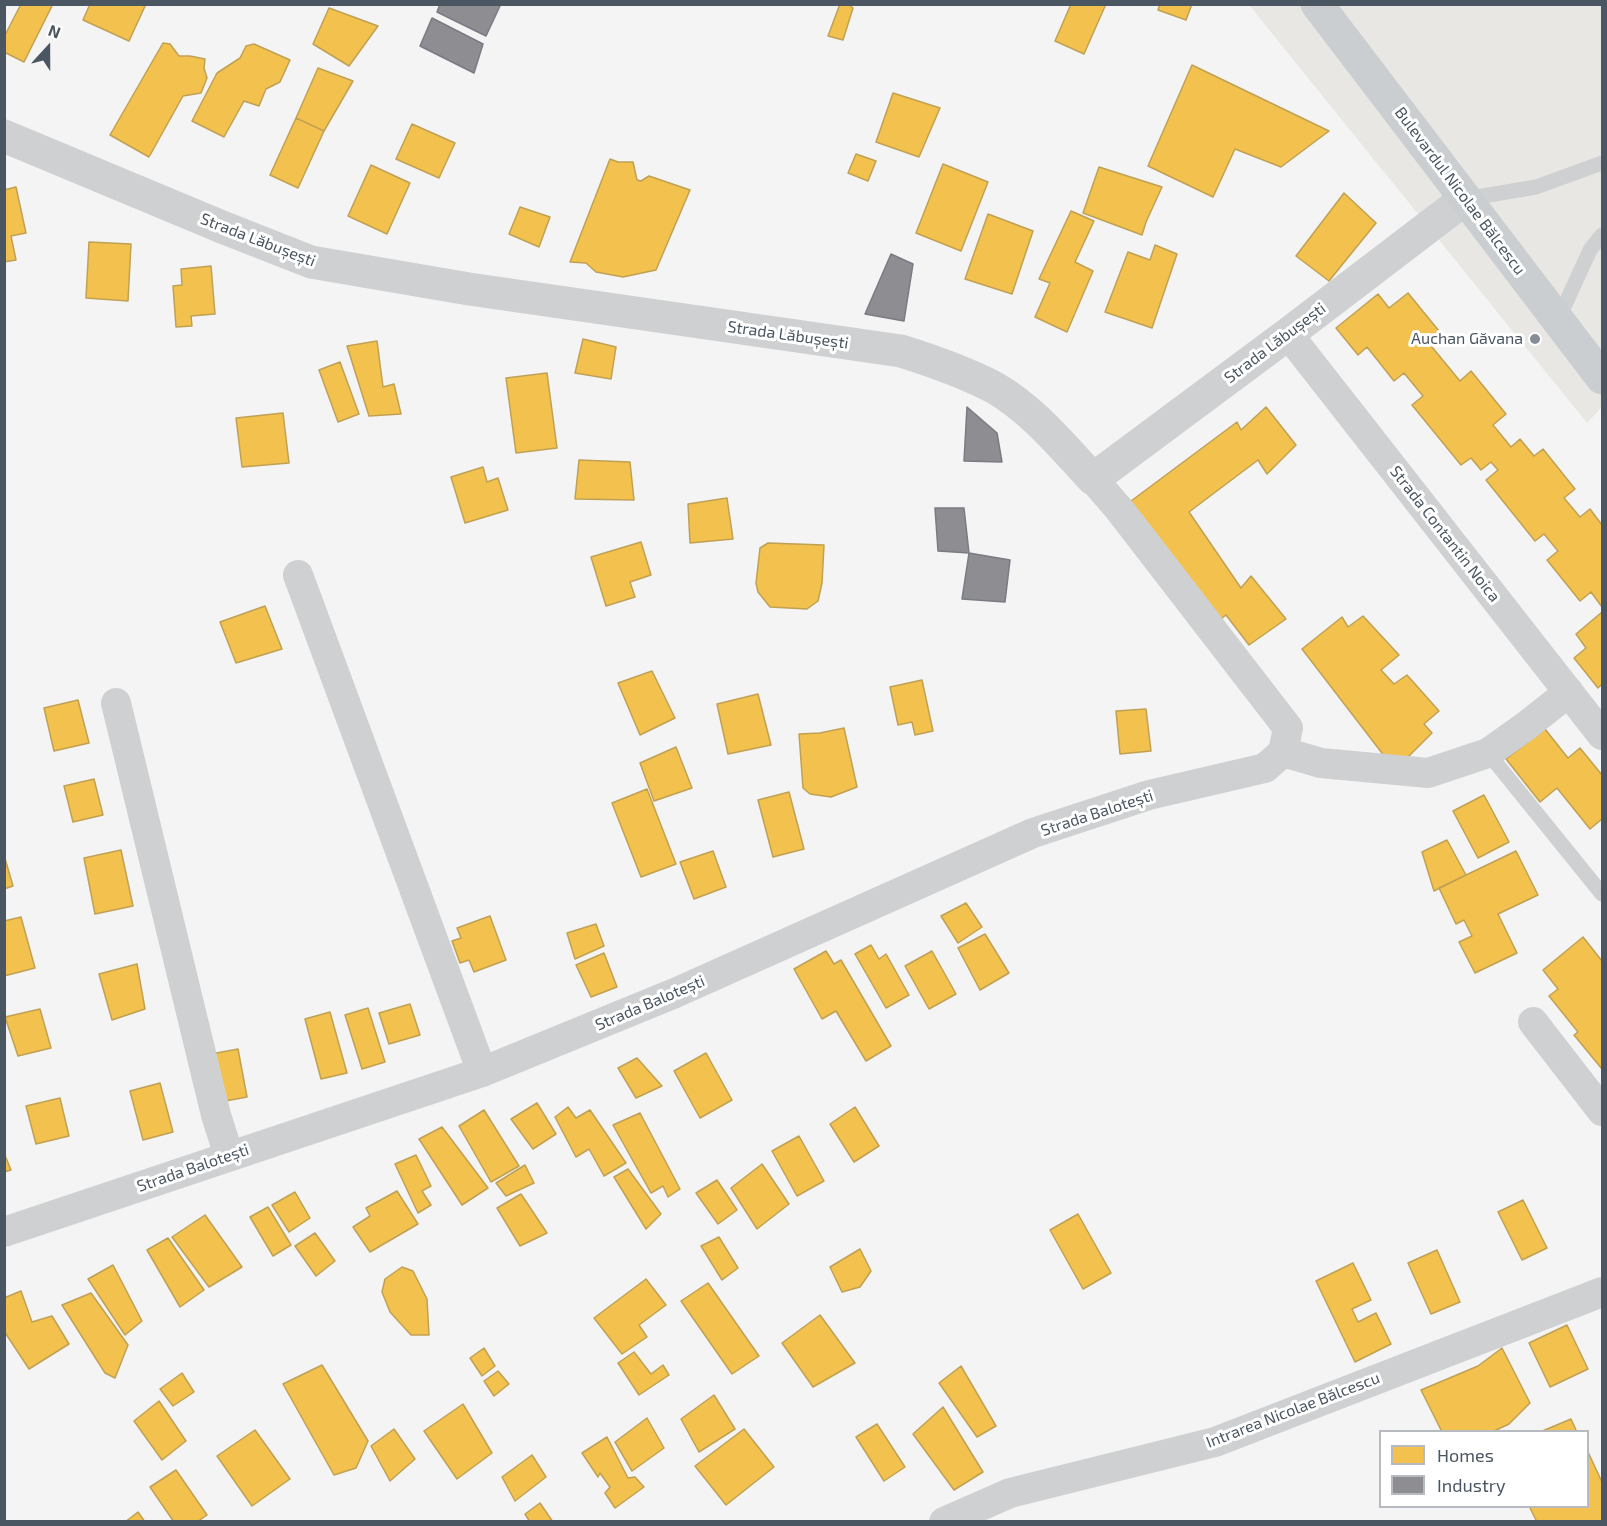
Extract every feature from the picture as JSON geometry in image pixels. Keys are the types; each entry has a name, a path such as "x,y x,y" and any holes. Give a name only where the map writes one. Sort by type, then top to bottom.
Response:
{"main road":[{"name":"Bulevardul Nicolae Bălcescu","path":"1317,4 1602,378"}],"street":[{"name":"Strada Lăbușești","path":"4,136 311,262 481,291 901,351 949,366 996,389 1037,420 1093,479 1465,199"},
{"name":"Strada Contantin Noica","path":"1288,334 1602,735"},
{"path":"1093,479 1288,728 1283,752 1321,763 1428,773 1488,753 1569,692"},
{"path":"298,575 482,1072"},
{"path":"116,703 216,1115 229,1156"},
{"name":"Strada Balotești","path":"4,1232 482,1072 675,993 1033,833 1149,795 1266,768 1283,752"},
{"path":"1533,1022 1602,1111"},
{"name":"Intrarea Nicolae Bălcescu","path":"944,1521 1010,1493 1215,1442 1602,1292"}],"lane":[{"path":"1465,199 1536,187 1602,163"},
{"path":"1558,320 1590,250 1602,235"},
{"path":"1488,753 1602,894"}],"shaded area":[{"path":"1249,5 1602,5 1602,407 1587,423"}],"building: Homes":[{"path":"21,4 53,4 24,62 4,52 4,37"},
{"path":"90,4 146,4 129,41 83,20"},
{"path":"840,4 848,4 853,8 843,40 828,36"},
{"path":"1071,4 1106,4 1084,54 1055,41"},
{"path":"1160,4 1192,4 1186,20 1158,10"},
{"path":"329,8 378,26 349,66 313,44"},
{"path":"163,43 170,44 179,56 205,59 204,68 207,78 201,93 183,96 149,157 110,135"},
{"path":"254,44 290,60 280,82 266,89 259,106 244,101 224,137 192,121 217,73 240,58 246,46"},
{"path":"1192,65 1329,131 1281,167 1235,149 1213,197 1148,166"},
{"path":"318,68 353,81 324,131 296,118"},
{"path":"893,93 940,108 919,157 876,142"},
{"path":"296,118 324,131 298,188 270,175"},
{"path":"412,124 455,143 439,178 396,159"},
{"path":"856,154 876,161 868,181 848,173"},
{"path":"610,159 618,162 633,162 637,180 641,181 649,176 690,190 656,270 623,277 596,272 586,263 570,262"},
{"path":"943,164 988,182 961,251 916,233"},
{"path":"371,165 410,183 387,234 348,216"},
{"path":"1099,167 1162,187 1142,235 1083,213"},
{"path":"16,187 26,233 11,236 16,260 4,262 4,190"},
{"path":"1344,193 1376,223 1329,281 1296,256"},
{"path":"520,207 550,217 539,247 509,234"},
{"path":"1071,211 1094,221 1075,262 1093,271 1067,332 1035,317 1050,283 1039,279"},
{"path":"988,214 1033,231 1012,294 965,279"},
{"path":"89,242 131,244 128,301 86,298"},
{"path":"1155,245 1177,254 1152,328 1105,312 1128,252 1150,260"},
{"path":"211,266 215,314 191,316 192,326 176,327 173,286 182,285 181,269"},
{"path":"1408,293 1439,331 1427,341 1460,381 1471,371 1506,414 1493,425 1511,447 1520,439 1534,456 1543,449 1575,489 1564,498 1580,517 1590,509 1602,525 1602,607 1591,592 1580,601 1547,560 1558,551 1544,534 1535,541 1486,480 1498,470 1491,462 1481,470 1471,458 1461,465 1412,405 1423,396 1404,373 1394,381 1367,347 1358,355 1336,328 1378,294 1389,308"},
{"path":"583,339 616,347 611,379 575,373"},
{"path":"377,341 383,387 394,384 401,414 369,416 347,346"},
{"path":"340,362 359,414 338,422 319,370"},
{"path":"547,373 557,448 516,453 506,378"},
{"path":"1266,407 1296,445 1267,474 1258,460 1189,512 1241,588 1251,576 1286,619 1249,645 1226,615 1216,623 1127,504 1237,422 1241,430"},
{"path":"283,413 289,463 242,467 236,418"},
{"path":"579,460 630,462 634,500 575,499"},
{"path":"483,467 487,482 498,478 508,510 465,523 451,477"},
{"path":"727,498 733,539 690,543 688,504"},
{"path":"641,542 651,575 630,582 635,597 606,606 591,557"},
{"path":"768,543 824,545 822,583 818,601 807,609 770,607 758,592 756,583 760,548"},
{"path":"265,606 282,649 236,663 220,622"},
{"path":"1602,612 1602,684 1598,688 1574,658 1586,648 1576,634"},
{"path":"1363,616 1399,655 1381,670 1394,684 1407,675 1439,711 1424,724 1432,733 1395,770 1302,649 1342,617 1348,627"},
{"path":"652,671 675,718 640,735 618,683"},
{"path":"922,680 933,731 915,735 912,722 898,725 890,687"},
{"path":"758,694 771,745 728,754 717,704"},
{"path":"78,700 89,743 54,751 44,708"},
{"path":"1146,709 1151,751 1120,754 1116,711"},
{"path":"844,728 857,787 831,797 810,794 803,788 799,734"},
{"path":"1545,729 1568,758 1580,748 1602,775 1602,819 1590,829 1557,788 1540,802 1506,759"},
{"path":"676,747 692,788 654,801 640,763"},
{"path":"94,779 103,815 73,822 64,786"},
{"path":"647,789 676,864 641,877 612,803"},
{"path":"789,792 804,849 773,857 758,800"},
{"path":"1484,795 1509,842 1478,858 1453,811"},
{"path":"1447,840 1466,875 1434,891 1422,852"},
{"path":"121,850 133,906 95,914 84,858"},
{"path":"713,851 726,887 694,899 680,862"},
{"path":"1516,851 1538,895 1498,914 1517,953 1475,973 1459,942 1472,936 1464,920 1456,924 1439,888"},
{"path":"4,855 13,886 4,889"},
{"path":"966,903 982,927 958,943 941,916"},
{"path":"490,916 506,960 474,972 469,960 460,963 452,941 461,938 457,928"},
{"path":"21,917 35,968 4,976 4,921"},
{"path":"596,924 604,946 575,959 567,933"},
{"path":"985,934 1009,973 980,990 958,948"},
{"path":"1583,937 1602,961 1602,1069 1574,1035 1578,1032 1549,996 1558,989 1543,970"},
{"path":"871,945 879,959 886,954 909,995 886,1008 855,954"},
{"path":"826,951 834,964 841,960 891,1046 866,1061 836,1011 822,1019 794,969"},
{"path":"932,951 956,994 929,1009 905,966"},
{"path":"604,953 617,987 591,997 576,965"},
{"path":"137,964 145,1009 112,1020 99,974"},
{"path":"410,1004 420,1035 389,1044 379,1013"},
{"path":"368,1008 385,1062 362,1069 345,1015"},
{"path":"40,1009 51,1048 18,1056 5,1017"},
{"path":"330,1012 347,1073 321,1079 305,1019"},
{"path":"238,1049 247,1097 220,1102 211,1054"},
{"path":"706,1053 732,1100 700,1118 674,1071"},
{"path":"637,1058 662,1086 636,1098 618,1068"},
{"path":"160,1083 173,1132 143,1140 130,1091"},
{"path":"60,1098 69,1136 36,1144 26,1106"},
{"path":"537,1103 556,1134 533,1149 511,1119"},
{"path":"568,1107 576,1118 590,1110 626,1163 604,1176 589,1149 576,1157 555,1117"},
{"path":"855,1107 879,1146 854,1162 830,1124"},
{"path":"484,1110 519,1166 491,1182 459,1126"},
{"path":"640,1113 680,1189 668,1197 663,1186 651,1193 613,1125"},
{"path":"442,1127 488,1188 462,1205 419,1139"},
{"path":"799,1136 824,1181 797,1196 772,1151"},
{"path":"4,1153 11,1170 4,1172"},
{"path":"416,1155 431,1186 422,1191 431,1205 418,1213 395,1164"},
{"path":"762,1164 789,1204 757,1229 731,1188"},
{"path":"525,1165 534,1183 506,1196 496,1183"},
{"path":"628,1169 661,1214 646,1229 614,1177"},
{"path":"717,1180 737,1210 718,1224 696,1193"},
{"path":"397,1191 418,1224 370,1252 353,1227 370,1216 366,1208"},
{"path":"295,1192 310,1218 289,1232 272,1205"},
{"path":"521,1194 547,1233 520,1246 497,1208"},
{"path":"1523,1200 1547,1248 1522,1260 1498,1212"},
{"path":"268,1207 291,1245 273,1256 250,1217"},
{"path":"1078,1214 1111,1273 1083,1289 1050,1230"},
{"path":"205,1215 242,1267 209,1287 172,1237"},
{"path":"315,1233 335,1261 316,1276 295,1246"},
{"path":"719,1237 738,1268 722,1280 701,1246"},
{"path":"168,1238 204,1290 180,1307 147,1250"},
{"path":"860,1249 871,1271 860,1287 842,1292 830,1267"},
{"path":"1437,1250 1460,1302 1431,1314 1408,1263"},
{"path":"1353,1263 1371,1300 1352,1309 1358,1322 1376,1313 1391,1344 1355,1362 1316,1281"},
{"path":"113,1265 142,1321 125,1335 88,1279"},
{"path":"402,1267 413,1271 427,1299 429,1335 411,1335 390,1312 382,1292 385,1279"},
{"path":"646,1279 666,1305 639,1325 647,1337 622,1354 594,1318"},
{"path":"708,1283 759,1356 732,1374 681,1301"},
{"path":"21,1291 32,1322 52,1316 69,1344 29,1369 4,1331 4,1298"},
{"path":"91,1293 128,1345 115,1378 105,1373 62,1305"},
{"path":"820,1315 855,1363 813,1387 782,1343"},
{"path":"1567,1325 1588,1369 1550,1387 1529,1343"},
{"path":"484,1348 495,1366 482,1376 470,1358"},
{"path":"1502,1348 1530,1403 1509,1424 1496,1430 1441,1430 1421,1390 1478,1366"},
{"path":"634,1352 651,1374 663,1365 669,1375 639,1395 618,1363"},
{"path":"322,1365 368,1441 356,1468 334,1475 283,1384"},
{"path":"961,1366 996,1426 977,1437 939,1383"},
{"path":"498,1371 509,1384 494,1396 484,1381"},
{"path":"182,1373 194,1392 173,1406 160,1389"},
{"path":"714,1395 735,1429 699,1452 681,1419"},
{"path":"159,1401 186,1441 162,1460 134,1421"},
{"path":"463,1404 492,1453 457,1479 424,1431"},
{"path":"943,1407 983,1472 954,1490 913,1434"},
{"path":"647,1418 664,1448 632,1471 615,1442"},
{"path":"1571,1419 1576,1430 1545,1430"},
{"path":"877,1424 905,1467 884,1481 856,1437"},
{"path":"394,1429 415,1459 390,1481 371,1446"},
{"path":"744,1429 774,1467 726,1505 695,1466"},
{"path":"255,1430 290,1479 252,1506 217,1456"},
{"path":"607,1437 628,1478 635,1477 644,1487 615,1508 605,1493 610,1487 600,1473 598,1477 582,1453"},
{"path":"1589,1454 1602,1482 1602,1522 1537,1522 1530,1508 1589,1508"},
{"path":"532,1455 546,1477 515,1501 502,1477"},
{"path":"176,1470 207,1515 197,1522 174,1522 150,1487"},
{"path":"540,1503 553,1522 530,1522 525,1514"},
{"path":"138,1512 145,1522 125,1522"}],"building: Industry":[{"path":"440,4 498,4 500,6 486,36 437,12"},
{"path":"432,18 483,44 474,73 420,46"},
{"path":"891,254 913,264 904,321 865,314"},
{"path":"967,407 997,433 1002,462 964,461"},
{"path":"935,508 964,508 969,553 938,551"},
{"path":"969,553 1010,560 1005,602 962,599"}],"place":[{"name":"Auchan Găvana","path":"1535,339"}]}
